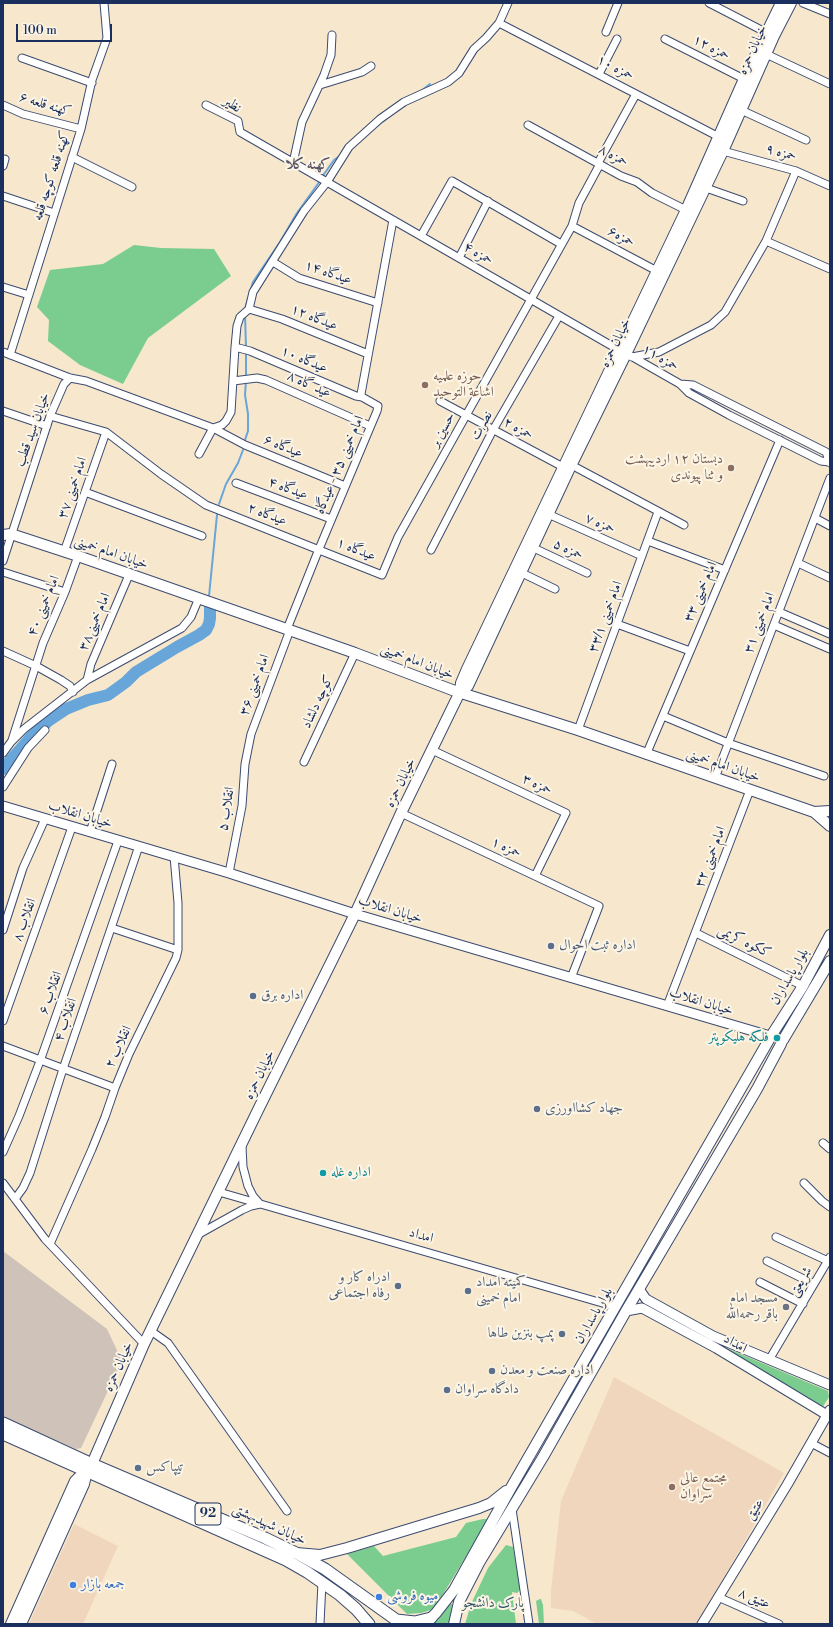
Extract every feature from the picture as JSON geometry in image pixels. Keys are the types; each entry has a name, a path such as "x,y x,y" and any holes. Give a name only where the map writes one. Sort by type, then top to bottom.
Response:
{"main road":[{"name":"خیابان حمزه","path":"626,354 657,271 686,210 724,138 741,110 766,54 781,3"},
{"name":"خیابان حمزه","path":"21,1624 84,1484 89,1467 144,1344 355,914 460,692 461,683 467,669 626,354 723,151 724,138 744,80 791,3"},
{"name":"خیابان حمزه","path":"460,692 468,686 569,468"},
{"name":"خیابان امام خمینی","path":"6,533 78,556 198,598 355,653 460,692 578,730 646,755 814,812"},
{"path":"814,812 830,811"},
{"path":"814,812 830,826"},
{"name":"بلوار پاسداران","path":"428,1621 450,1596 771,1036 803,986 830,935"},
{"name":"بلوار پاسداران","path":"454,1624 459,1602 479,1563 592,1374 639,1289 757,1089 782,1042 830,961"},
{"path":"771,1036 773,1044 777,1045 782,1042"},
{"path":"616,1308 626,1312"},
{"name":"خیابان شهیدبهشتی","path":"3,1423 89,1467 286,1560 340,1595 356,1609 369,1624"},
{"name":"خیابان شهیدبهشتی","path":"3,1434 265,1538 325,1569 399,1622"},
{"name":"خیابان حمزه","path":"11,1624 76,1481 89,1467"},
{"path":"296,1553 320,1555 329,1553 479,1508 501,1496 512,1486"},
{"path":"450,1596 451,1603 455,1604 459,1602"},
{"path":"356,1609 362,1610 366,1608 367,1606 365,1599"},
{"path":"399,1622 428,1621"}],"street":[{"name":"کهنه قلعه کوچه قلعه","path":"7,354 29,295 81,129 92,83 107,38 104,3"},
{"path":"199,454 213,428 222,425 231,412 235,347 237,326 240,317 249,309 253,292 323,180 349,147 380,119 404,102 448,82 459,73 474,49 499,23 508,3"},
{"path":"606,32 618,3"},
{"path":"709,3 771,34"},
{"path":"803,3 830,14"},
{"name":"حمزه ۱۰","path":"499,23 724,138"},
{"path":"293,163 302,122 320,85 331,54 332,35"},
{"path":"599,74 617,39"},
{"name":"حمزه ۱۲","path":"665,39 744,80"},
{"path":"766,54 830,84"},
{"path":"22,58 92,83"},
{"path":"320,85 362,72 372,66"},
{"name":"حسین بر","path":"382,575 398,538 560,244 572,226 578,203 636,94"},
{"name":"کهنه قلعه ۶","path":"3,105 23,114 81,129"},
{"name":"نظیر","path":"206,105 238,122 240,132"},
{"path":"741,110 806,140"},
{"name":"حمزه ۸","path":"528,125 621,176 637,182 652,193 686,210"},
{"name":"حمزه ۴","path":"240,132 626,354"},
{"name":"حمزه ۹","path":"723,151 796,171 830,186"},
{"path":"72,157 132,187"},
{"path":"626,354 659,352 711,325 725,312 766,241 796,171"},
{"path":"421,236 452,181 560,244"},
{"path":"709,189 743,201"},
{"path":"3,196 54,214"},
{"path":"459,258 488,201"},
{"name":"امام خمینی ۳۵ - عیدگاه","path":"288,630 331,519 377,411 378,406 362,397 361,394 392,220"},
{"name":"حمزه۶","path":"572,226 657,271"},
{"path":"766,241 830,269"},
{"name":"عیدگاه ۱۴","path":"273,262 299,278 378,303"},
{"path":"3,286 29,295"},
{"name":"عیدگاه ۱۲","path":"249,309 282,319 368,354"},
{"name":"نصرت","path":"431,550 493,430 559,316"},
{"name":"عیدگاه ۱۰","path":"235,347 250,351 356,396 362,397"},
{"name":"عیدگاه ۶","path":"7,354 70,378 86,381 213,428 244,445 345,486"},
{"name":"حمزه ۱۱","path":"626,354 680,384"},
{"name":"خیابان سید قطب","path":"3,561 6,533 50,416 64,384 70,378"},
{"name":"عید گاه ۸","path":"233,381 257,378 266,380 370,426"},
{"path":"680,384 693,385 826,452 830,462 821,461 729,415 689,393 680,384"},
{"name":"حمزه ۲","path":"440,401 465,416 569,468"},
{"path":"3,411 47,426"},
{"name":"عیدگاه ۲","path":"50,416 106,432 161,474 206,505 319,549"},
{"name":"امام خمینی ۳۷","path":"64,552 106,432"},
{"name":"امام خمینی ۳۳","path":"646,755 780,440"},
{"path":"569,468 684,525"},
{"name":"امام خمینی ۳۱","path":"715,778 830,478"},
{"name":"عیدگاه ۴","path":"236,483 331,519"},
{"path":"85,492 202,536"},
{"name":"امام خمینی ۳۳/۱","path":"578,730 658,512"},
{"name":"حمزه ۷","path":"548,514 642,556"},
{"path":"815,518 830,526"},
{"path":"648,541 724,570"},
{"name":"عیدگاه ۱","path":"319,549 382,575"},
{"name":"حمزه ۵","path":"538,550 587,573"},
{"name":"امام خمینی ۴۰","path":"11,742 43,643 78,556"},
{"path":"798,563 830,578"},
{"path":"3,572 64,592"},
{"name":"امام خمینی۳۸","path":"87,680 91,664 129,574"},
{"path":"526,575 555,589"},
{"path":"3,753 11,742 24,729 87,680 182,628 191,617 198,598"},
{"path":"779,612 830,634"},
{"path":"617,624 690,651"},
{"path":"774,625 830,649"},
{"name":"امام خمینی ۳۶","path":"247,749 288,630"},
{"path":"3,651 36,666 70,686 73,692"},
{"name":"کوچه دلشاد","path":"304,762 355,653"},
{"path":"663,716 728,743 824,776"},
{"path":"3,787 28,748 44,730"},
{"name":"انقلاب ۵","path":"229,873 242,806 247,749"},
{"name":"حمزه ۳","path":"432,750 566,813 535,876"},
{"path":"90,832 112,764"},
{"name":"امام خمینی ۳۲","path":"667,1006 750,790"},
{"name":"خیابان انقلاب","path":"3,806 118,841 174,856 355,914 771,1036"},
{"name":"حمزه ۱","path":"401,814 599,906 572,978"},
{"path":"3,930 23,868 45,819"},
{"name":"انقلاب ۸","path":"3,1021 72,827"},
{"name":"انقلاب ۶","path":"3,1152 19,1116 40,1061 118,841"},
{"name":"انقلاب ۴","path":"15,1199 23,1188 30,1173 63,1069 139,846"},
{"name":"انقلاب ۲","path":"50,1244 92,1149 105,1117 114,1088 176,958 178,950 178,903 174,856"},
{"path":"112,928 178,950"},
{"name":"ککوه کریمی","path":"696,933 803,986"},
{"path":"3,1046 114,1088"},
{"path":"199,1234 242,1210 260,1204 248,1186 243,1167 242,1143"},
{"path":"823,1143 830,1149"},
{"path":"3,1183 50,1244 144,1344"},
{"path":"804,1183 822,1201 830,1206"},
{"name":"امداد","path":"219,1192 616,1308"},
{"path":"776,1237 829,1259"},
{"name":"شریعتی","path":"769,1360 829,1259"},
{"path":"767,1261 814,1284"},
{"path":"760,1282 803,1304"},
{"name":"امداد","path":"639,1289 646,1299 721,1340 830,1385"},
{"name":"امداد","path":"626,1312 642,1308 829,1412"},
{"path":"151,1331 168,1342 286,1511"},
{"path":"716,1348 721,1340"},
{"name":"عتیق","path":"702,1624 812,1443 829,1412"},
{"path":"812,1443 830,1453"},
{"path":"512,1509 529,1624"},
{"path":"320,1624 322,1582"},
{"name":"عتیق ۸","path":"718,1598 779,1624"}],"shaded area":[{"path":"3,1251 107,1329 122,1361 81,1448 76,1449 3,1417"},
{"name":"مجتمع عالی سراوان","path":"614,1377 784,1473 697,1624 597,1624 573,1611 551,1608 551,1591 561,1501"},
{"name":"جمعه بازار","path":"74,1524 118,1546 83,1624 29,1624"}],"green space":[{"path":"134,245 161,248 214,249 231,276 148,338 123,384 80,365 48,341 49,320 37,307 50,270 103,264"},
{"path":"724,1347 828,1391 829,1397 822,1408 722,1350"},
{"path":"487,1519 487,1522 434,1609 421,1613 407,1614 347,1554 374,1546 383,1556 456,1537 466,1523"},
{"name":"پارک دانشجو","path":"506,1545 513,1547 520,1582 520,1590 517,1593 512,1592 516,1624 465,1624 471,1604 488,1568"},
{"path":"540,1599 543,1605 544,1624 539,1624 536,1601"},
{"path":"449,1604 452,1604 454,1607 450,1624 433,1624"}],"waterway":[{"path":"421,91 430,84"},
{"path":"377,126 386,119"},
{"path":"322,177 334,160 341,155"},
{"path":"250,292 253,282 280,242 297,213 320,181"},
{"path":"245,309 248,298"},
{"path":"245,315 246,347"},
{"path":"246,351 246,377"},
{"path":"245,440 248,431 248,414 245,395 246,381"},
{"path":"219,504 226,484 238,463 243,450"},
{"path":"209,596 217,515"},
{"path":"3,769 32,736 48,721 66,709 88,700 108,695 126,682 136,672 206,630 209,624 210,608"}],"place":[{"name":"حوزه علمیه اشاعة التوحید","path":"425,385"},
{"name":"دبستان ۱۲ اردیبهشت و ثنا پیوندی","path":"731,468"},
{"name":"اداره ثبت احوال","path":"551,946"},
{"name":"اداره برق","path":"253,996"},
{"name":"فلکه هلیکوپتر","path":"777,1038"},
{"name":"جهاد کشااورزی","path":"537,1109"},
{"name":"اداره غله","path":"323,1173"},
{"name":"ادراه کار و رفاه اجتماعی","path":"398,1286"},
{"name":"کمیته امداد امام خمینی","path":"468,1291"},
{"name":"مسجد امام باقر رحمه‌الله","path":"786,1307"},
{"name":"پمپ بنزین طاها","path":"562,1334"},
{"name":"اداره صنعت و معدن","path":"492,1371"},
{"name":"دادگاه سراوان","path":"447,1390"},
{"name":"تیپاکس","path":"138,1468"},
{"name":"مجتمع عالی سراوان","path":"672,1487"},
{"name":"جمعه بازار","path":"73,1585"},
{"name":"میوه فروشی","path":"379,1597"}],"district":[{"name":"کهنه کلا","path":"308,165"}]}
